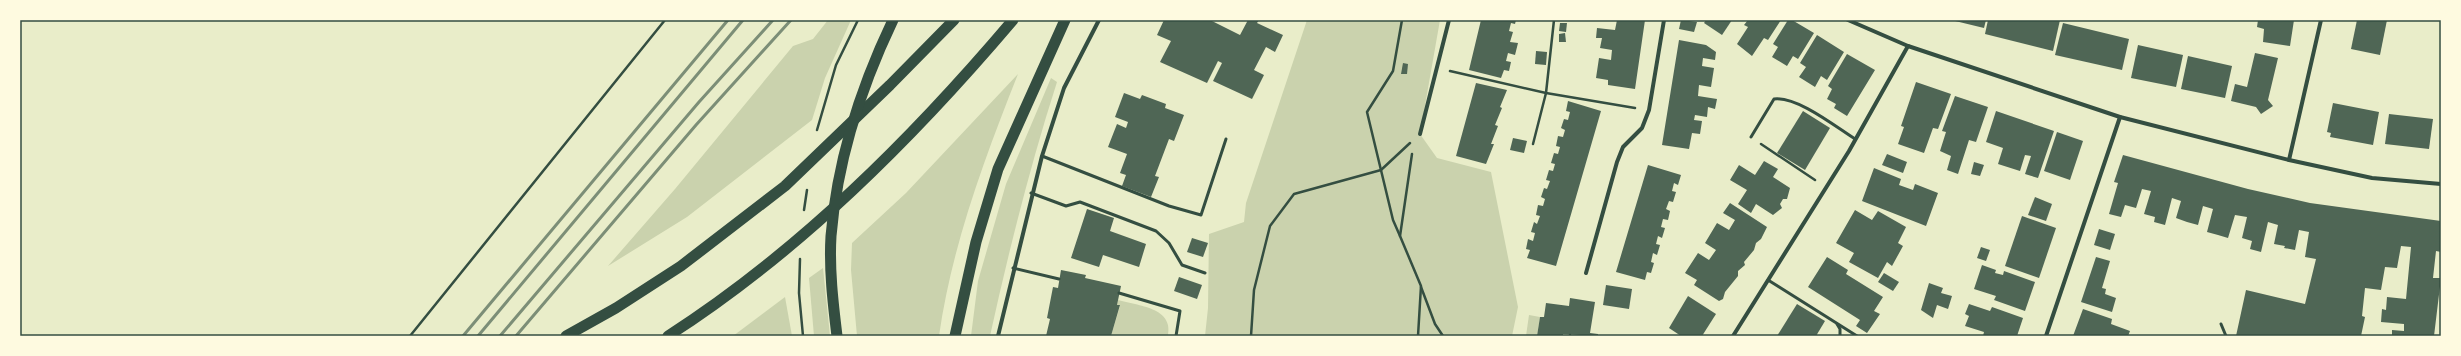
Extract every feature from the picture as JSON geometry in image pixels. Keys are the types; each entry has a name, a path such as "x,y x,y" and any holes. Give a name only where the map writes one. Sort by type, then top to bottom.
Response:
{"highway":[{"path":"837,336 831,267 831,237 836,194 855,115 877,57 894,20"},
{"path":"668,336 718,303 768,265 815,225 924,120 1014,20"},
{"path":"955,336 976,242 998,169 1065,20"},
{"path":"566,336 616,308 681,266 784,186 885,91 951,23"}],"street":[{"path":"998,336 1031,193 1042,156 1064,88 1099,20"},
{"path":"1420,134 1449,20"},
{"path":"1586,273 1619,157 1623,147 1642,128 1650,110 1664,20"},
{"path":"1848,20 1856,25 1908,46 2120,116 2289,160 2372,178 2441,184"},
{"path":"1856,25 1858,20"},
{"path":"2289,160 2322,20"},
{"path":"1733,336 1855,140 1908,46"},
{"path":"2046,336 2120,116"}],"lane":[{"path":"1751,137 1774,99 1780,98 1809,110 1855,140"},
{"path":"1042,156 1169,206 1201,215 1226,139"},
{"path":"1031,193 1066,206 1080,202 1156,231 1169,243 1182,266 1205,273"},
{"path":"1013,268 1059,280"},
{"path":"1768,280 1857,336"},
{"path":"1119,293 1180,311 1176,336"},
{"path":"1836,323 1840,329 1840,336"},
{"path":"2221,324 2226,336"}],"path":[{"path":"410,336 665,20"},
{"path":"836,65 858,20"},
{"path":"1402,20 1393,71 1367,112 1393,220 1421,286 1435,324 1443,336"},
{"path":"1533,144 1546,94 1554,20"},
{"path":"1437,67 1546,94 1602,104 1650,110"},
{"path":"1251,336 1254,290 1270,226 1294,194 1381,170 1420,134"},
{"path":"1751,137 1826,187"},
{"path":"1400,236 1412,154"},
{"path":"800,256 799,293 804,336"},
{"path":"1418,336 1421,286"}],"green space":[{"path":"828,20 851,20 825,78 812,120 687,217 608,266 675,189 793,46 813,39"},
{"path":"1307,20 1440,20 1420,134 1437,158 1491,172 1518,307 1512,336 1205,336 1208,308 1209,234 1244,222 1246,203"},
{"path":"1018,74 981,171 961,236 952,269 939,336 857,336 851,270 852,243 906,193"},
{"path":"1051,78 1057,82 1020,208 990,336 971,336 978,281 1006,184"},
{"path":"823,268 830,336 814,336 809,278"},
{"path":"785,297 792,336 733,336"},
{"path":"1118,300 1144,306 1160,313 1166,319 1168,336 1111,336 1120,306 1117,305"},
{"path":"1529,315 1540,317 1537,336 1526,336"}],"building":[{"path":"1164,20 1210,20 1240,35 1248,20 1259,20 1257,23 1283,35 1275,52 1266,47 1254,70 1264,75 1252,99 1213,81 1222,63 1218,61 1207,83 1160,62 1171,41 1157,35"},
{"path":"1481,20 1516,20 1515,24 1511,23 1509,31 1513,32 1510,42 1518,43 1515,55 1508,53 1506,61 1511,62 1509,71 1504,70 1501,78 1469,70"},
{"path":"1617,20 1645,20 1635,89 1608,85 1608,80 1596,78 1599,58 1611,60 1612,50 1600,48 1602,38 1596,38 1597,28 1615,30"},
{"path":"1681,20 1697,22 1694,32 1679,29"},
{"path":"1706,20 1732,20 1722,35 1704,23"},
{"path":"1748,20 1781,20 1768,40 1764,38 1752,56 1737,44 1748,27 1744,25"},
{"path":"1788,20 1792,20 1814,33 1798,59 1793,56 1787,66 1772,57 1778,47 1773,44"},
{"path":"1951,20 1986,20 1984,28"},
{"path":"1988,20 2060,20 2053,51 1985,34"},
{"path":"2258,20 2294,20 2290,46 2263,42 2264,29 2257,27"},
{"path":"2357,20 2387,20 2380,55 2351,49"},
{"path":"1560,23 1567,23 1566,32 1559,31"},
{"path":"2063,23 2129,39 2122,70 2055,55"},
{"path":"1565,33 1566,42 1559,42 1559,34"},
{"path":"1817,35 1844,52 1827,80 1821,76 1815,87 1799,77 1806,67 1800,63"},
{"path":"1679,40 1706,45 1716,52 1715,60 1703,58 1702,66 1714,68 1711,87 1699,85 1698,96 1717,99 1715,109 1708,107 1707,117 1695,115 1694,120 1702,121 1700,134 1692,133 1689,149 1662,145"},
{"path":"2138,45 2183,55 2176,87 2131,78"},
{"path":"1536,51 1547,52 1546,65 1535,64"},
{"path":"2255,53 2278,58 2268,100 2273,106 2261,114 2256,107 2231,101 2235,84 2247,87"},
{"path":"1847,54 1875,70 1847,116 1834,108 1836,104 1827,99 1832,89 1828,86"},
{"path":"2188,56 2232,66 2225,98 2181,89"},
{"path":"1403,63 1408,64 1407,74 1401,74"},
{"path":"1916,82 1951,94 1938,129 1933,128 1924,153 1898,144 1904,127 1901,126"},
{"path":"1476,83 1507,90 1495,125 1498,126 1491,144 1494,144 1486,164 1456,156"},
{"path":"1124,93 1140,99 1142,95 1166,104 1165,108 1184,115 1174,141 1169,139 1155,176 1159,177 1151,197 1122,186 1126,175 1120,173 1127,154 1108,147 1117,124 1126,128 1128,122 1115,117"},
{"path":"1955,96 1988,107 1976,142 1969,140 1958,174 1947,170 1951,156 1940,151 1946,132 1942,131"},
{"path":"1568,101 1601,111 1556,266 1527,258 1530,250 1526,249 1528,239 1533,241 1535,233 1531,232 1534,222 1537,224 1540,216 1536,215 1538,205 1543,206 1545,199 1541,197 1544,188 1547,189 1550,181 1546,180 1549,170 1553,171 1555,164 1551,163 1554,153 1558,154 1560,147 1556,146 1558,136 1563,137 1565,130 1561,128 1564,119 1568,120 1570,112 1566,111"},
{"path":"2333,103 2379,112 2373,145 2330,137 2331,133 2327,132"},
{"path":"1803,111 1830,128 1805,170 1777,153"},
{"path":"1996,111 2054,131 2038,178 2025,174 2031,156 2025,155 2020,171 1998,164 2003,148 1986,142"},
{"path":"2389,114 2433,119 2429,149 2385,144"},
{"path":"2057,132 2083,141 2070,180 2044,171"},
{"path":"1513,138 1527,141 1524,153 1510,150"},
{"path":"1887,154 1907,162 1903,173 1882,165"},
{"path":"2123,155 2248,189 2310,203 2441,221 2441,252 2436,251 2433,278 2441,278 2434,336 2392,336 2392,330 2404,331 2404,324 2381,322 2382,309 2386,310 2387,297 2406,299 2411,247 2401,246 2397,268 2385,267 2381,290 2365,288 2362,316 2365,317 2361,336 2236,336 2246,290 2305,304 2316,259 2305,257 2309,232 2299,230 2295,250 2284,248 2285,246 2274,244 2278,225 2268,222 2261,252 2250,249 2252,241 2242,238 2247,217 2235,215 2228,238 2207,232 2213,209 2203,206 2198,225 2176,218 2181,201 2172,198 2165,225 2154,222 2155,217 2144,214 2151,191 2142,189 2136,208 2125,205 2121,217 2109,214 2118,183 2114,182"},
{"path":"1764,161 1778,169 1773,177 1790,188 1787,199 1783,199 1780,204 1782,208 1773,215 1756,204 1751,213 1738,204 1747,190 1730,180 1739,165 1755,175"},
{"path":"1974,162 1984,165 1980,176 1971,174"},
{"path":"1648,165 1681,175 1678,185 1674,183 1672,191 1676,192 1673,202 1669,201 1666,209 1670,211 1668,220 1663,219 1661,227 1665,228 1662,238 1658,236 1656,244 1660,245 1657,255 1653,253 1651,262 1654,263 1651,273 1647,272 1645,280 1616,272"},
{"path":"1874,168 1901,179 1899,185 1913,190 1915,184 1938,193 1926,226 1862,201"},
{"path":"2035,197 2052,204 2046,221 2028,215"},
{"path":"1730,203 1767,227 1761,239 1756,243 1754,250 1744,262 1745,265 1738,271 1738,276 1725,292 1723,299 1719,301 1694,285 1697,280 1685,273 1698,253 1709,260 1716,250 1705,243 1717,223 1729,230 1735,220 1723,213"},
{"path":"1087,209 1114,218 1110,231 1146,244 1139,267 1103,255 1099,267 1071,258"},
{"path":"1855,210 1872,220 1878,211 1906,227 1898,243 1903,246 1892,266 1887,262 1878,278 1849,262 1854,253 1836,243"},
{"path":"2022,216 2056,228 2039,278 2005,266"},
{"path":"2099,229 2115,234 2110,250 2094,245"},
{"path":"1192,238 1208,243 1203,257 1187,252"},
{"path":"1981,247 1990,250 1986,261 1977,258"},
{"path":"1827,257 1848,270 1846,274 1883,297 1874,311 1880,314 1867,333 1856,326 1860,320 1808,287"},
{"path":"2096,257 2110,261 2102,288 2106,289 2105,294 2116,298 2112,312 2081,302"},
{"path":"1982,265 1996,270 1995,273 2003,275 2004,271 2035,282 2025,311 1994,300 1996,296 1974,289"},
{"path":"1061,270 1086,275 1085,278 1121,286 1117,305 1120,305 1111,336 1046,336 1050,319 1047,318 1053,287 1058,288"},
{"path":"1884,273 1899,282 1893,291 1878,282"},
{"path":"1179,277 1202,285 1197,299 1174,291"},
{"path":"1929,283 1943,288 1941,293 1952,296 1948,309 1937,305 1933,318 1921,310"},
{"path":"1606,285 1632,289 1629,309 1603,305"},
{"path":"1688,296 1716,314 1702,336 1681,336 1669,328"},
{"path":"1570,298 1595,302 1590,333 1598,334 1598,336 1563,334 1563,336 1537,336 1540,317 1544,317 1546,303 1569,306"},
{"path":"1797,304 1825,321 1816,336 1777,336"},
{"path":"1969,304 1990,311 1992,307 2023,318 2017,336 1983,336 1984,332 1965,326 1969,316 1965,314"},
{"path":"2083,309 2112,319 2111,324 2130,331 2128,336 2073,336"}],"railway":[{"path":"463,336 728,20"},
{"path":"478,336 743,20"},
{"path":"500,336 699,102 773,20"},
{"path":"516,336 696,125 791,20"}]}
